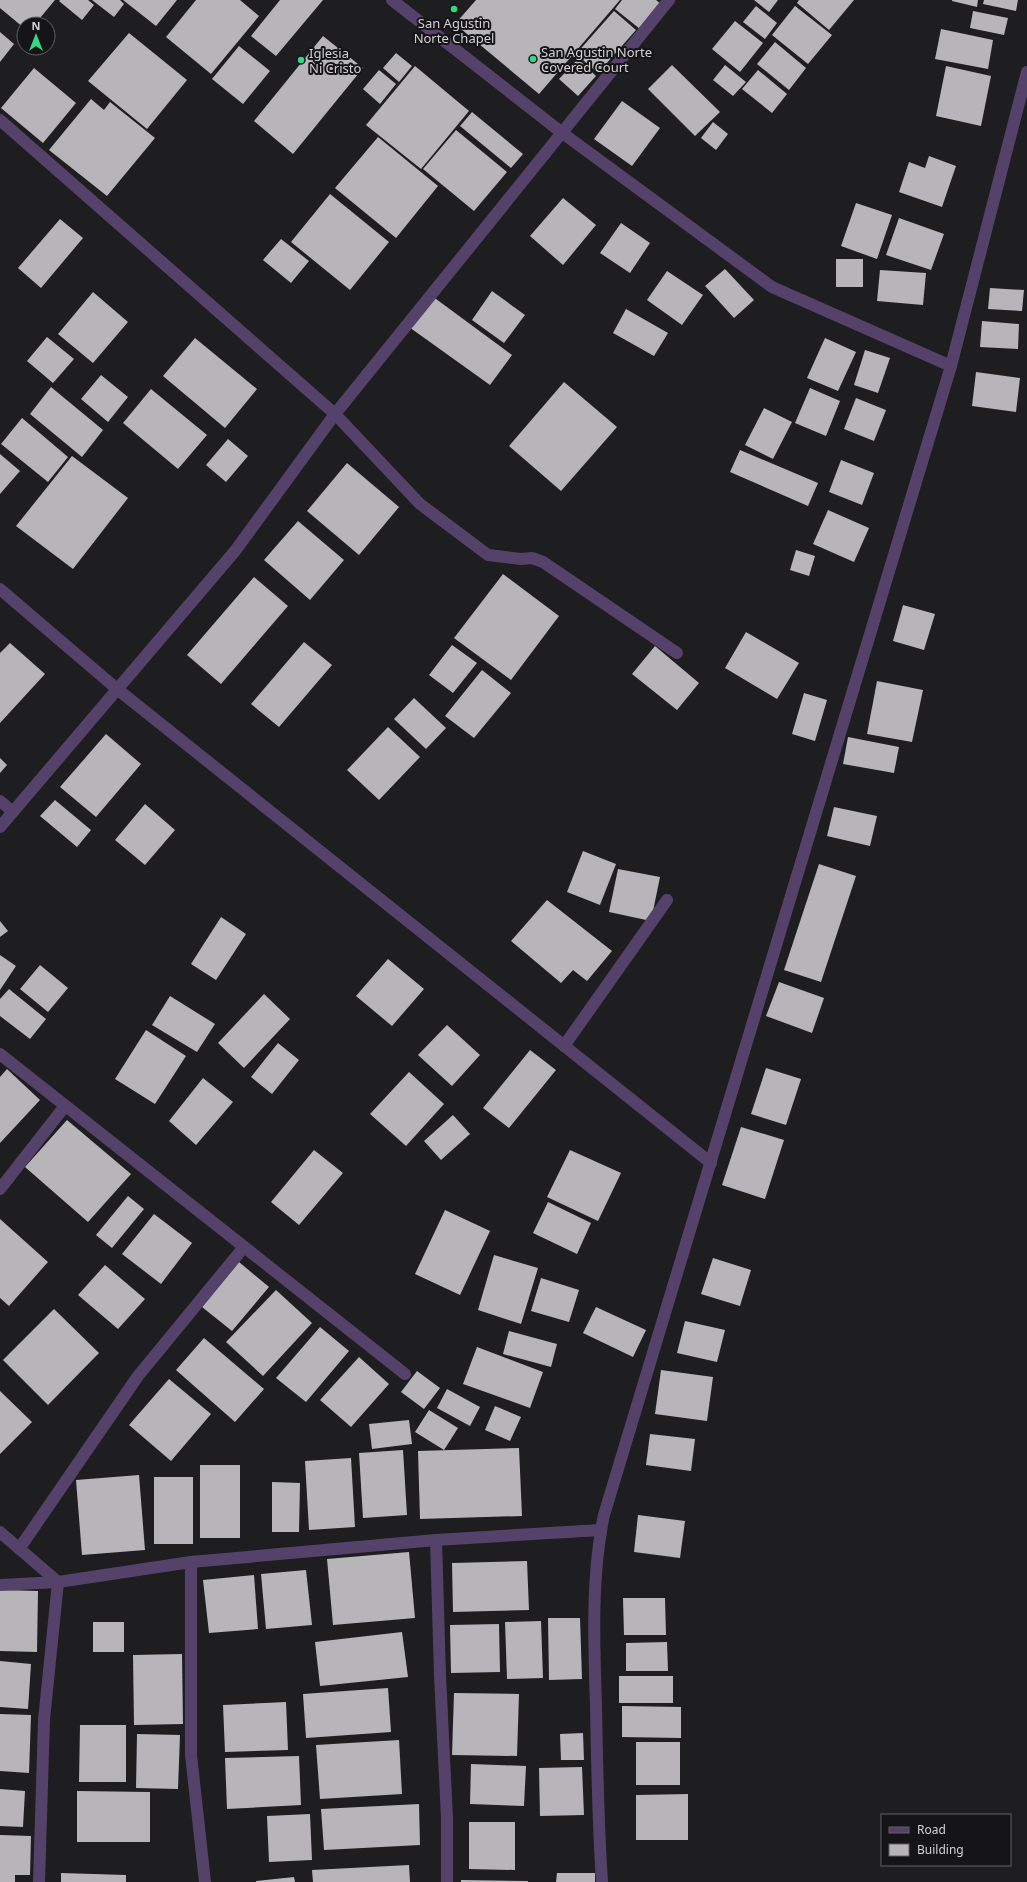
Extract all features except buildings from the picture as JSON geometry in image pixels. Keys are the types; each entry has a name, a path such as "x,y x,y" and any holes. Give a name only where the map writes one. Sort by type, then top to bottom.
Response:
{"street":[{"path":"392,0 561,132 772,286 951,366"},
{"path":"0,827 235,551 335,414 669,0"},
{"path":"602,1882 599,1842 594,1622 600,1530 650,1359 711,1163 951,366 1027,72"},
{"path":"0,120 335,414 420,504 488,555 521,559 532,558 543,562 677,653"},
{"path":"0,589 117,689 711,1163"},
{"path":"0,801 13,812"},
{"path":"564,1046 667,900"},
{"path":"0,1054 405,1374"},
{"path":"0,1188 65,1106"},
{"path":"19,1549 138,1376 244,1247"},
{"path":"0,1585 58,1582 191,1562 436,1540 600,1530"},
{"path":"0,1532 58,1582"},
{"path":"436,1540 440,1675 448,1818 447,1882"},
{"path":"191,1562 191,1755 205,1882"},
{"path":"39,1882 44,1720 58,1582"}],"place":[{"name":"San Agustin Norte Chapel","path":"454,9"},
{"name":"San Agustin Norte Covered Court","path":"533,59"},
{"name":"Iglesia Ni Cristo","path":"301,60"}]}
